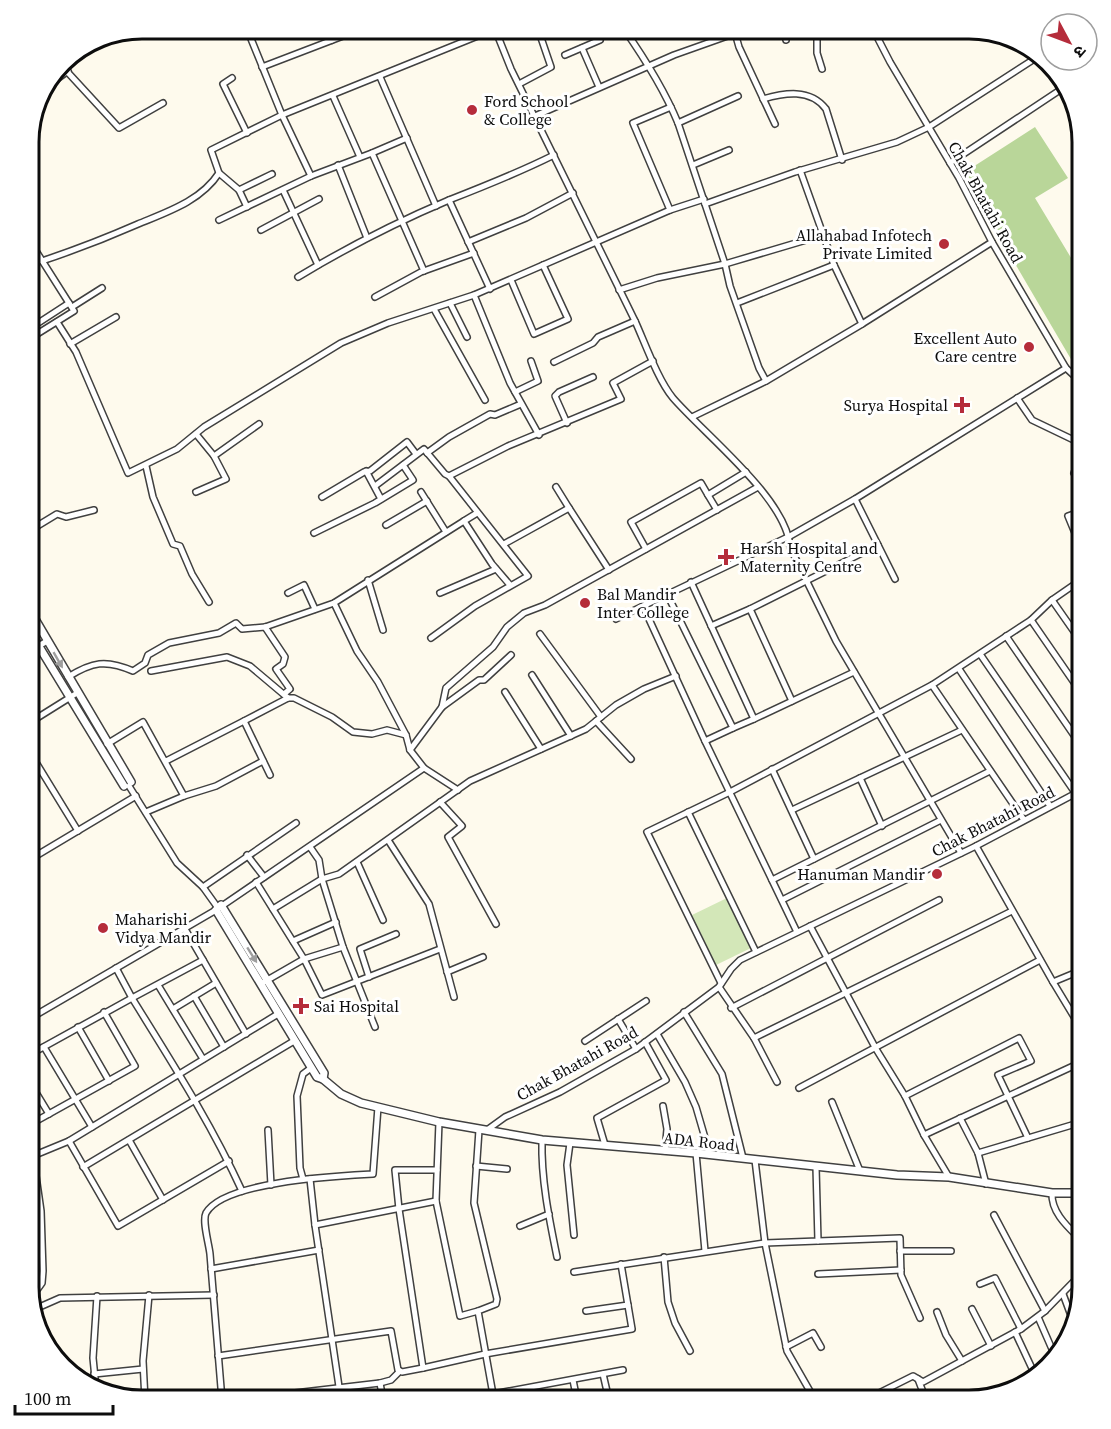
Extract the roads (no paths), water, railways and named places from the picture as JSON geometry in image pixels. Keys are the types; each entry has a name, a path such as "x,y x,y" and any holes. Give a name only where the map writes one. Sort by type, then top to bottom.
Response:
{"street":[{"path":"251,39 282,116 311,176"},
{"path":"247,207 239,190 219,173 211,150 282,116 471,39"},
{"path":"499,39 653,362 672,397 746,472 790,536 790,547 854,672 961,853"},
{"path":"519,84 551,67 541,39"},
{"path":"631,39 650,66 678,123 759,368 766,381"},
{"path":"535,116 598,87 716,39"},
{"path":"738,39 739,47 775,124"},
{"path":"818,39 817,53 822,69"},
{"name":"Chak Bhatahi Road","path":"879,39 950,163 992,242 1066,368 1072,373"},
{"path":"262,67 332,40"},
{"path":"565,55 600,40"},
{"path":"582,48 598,87"},
{"path":"57,322 76,352 128,473 177,449 196,434 315,357 341,343 388,323 490,289 670,210 704,202 800,170 897,142 929,128 1031,61"},
{"path":"68,71 119,128 163,103"},
{"path":"380,77 436,206"},
{"path":"232,78 223,84 247,133"},
{"path":"950,163 1058,91"},
{"path":"763,99 792,92 822,104 826,109 842,159"},
{"path":"333,96 360,157"},
{"path":"678,123 738,96"},
{"path":"670,210 633,123 671,106"},
{"path":"219,219 311,176 407,138"},
{"path":"693,165 729,150"},
{"path":"372,153 424,271"},
{"path":"298,277 368,238 554,155"},
{"path":"338,165 368,238"},
{"path":"800,170 834,266 862,324"},
{"path":"42,261 90,245 175,208 200,193 219,173"},
{"path":"239,190 272,174"},
{"path":"283,190 318,265"},
{"path":"468,242 526,218 573,194"},
{"path":"261,230 319,199"},
{"path":"449,201 490,289"},
{"path":"619,290 657,278 725,264 823,235"},
{"path":"692,417 766,381 992,242"},
{"path":"375,297 424,271 474,253"},
{"path":"39,256 72,307"},
{"path":"511,280 534,334 568,319 543,265"},
{"path":"737,303 834,266"},
{"path":"39,323 72,307 102,288"},
{"path":"474,295 515,392 539,435"},
{"path":"450,303 467,337"},
{"path":"39,333 57,322 72,307"},
{"path":"434,309 484,400"},
{"path":"70,344 116,317"},
{"path":"554,362 593,343 598,337 635,321"},
{"path":"515,392 538,381 531,361"},
{"path":"449,476 508,446 621,399 613,383 653,362"},
{"path":"616,619 790,536 855,499 1066,368"},
{"path":"567,423 555,396 593,377"},
{"path":"1017,398 1032,420 1072,439"},
{"path":"427,453 490,414 495,415 521,404"},
{"path":"214,456 259,424"},
{"path":"196,434 214,456 226,479 196,492"},
{"path":"322,497 366,471 370,471 407,442 416,454"},
{"path":"375,486 424,449 449,476 528,576 475,606 431,638"},
{"path":"146,465 153,497 173,544 180,546 192,574 209,602"},
{"path":"314,533 413,480 403,465"},
{"path":"366,471 381,499"},
{"path":"708,495 746,472"},
{"path":"646,549 631,522 701,483 717,510"},
{"path":"556,487 609,570"},
{"path":"442,706 446,688 493,647 507,627 524,613 545,605 758,487"},
{"path":"421,492 446,532"},
{"path":"855,499 895,579"},
{"path":"386,525 427,501"},
{"path":"504,544 569,508"},
{"path":"39,525 57,514 66,516 94,510"},
{"path":"68,677 82,668 98,663 112,662 133,671 145,663 148,656 169,644 219,633 236,622 242,628 265,627 334,603 477,513"},
{"path":"464,521 496,569 510,585"},
{"path":"711,626 807,582 878,545"},
{"path":"440,593 496,569"},
{"path":"368,580 383,630"},
{"path":"691,582 754,719"},
{"path":"288,593 304,585 315,609"},
{"path":"777,1082 754,1038 731,1008 647,832 730,792 932,685 1031,620 1052,600 1072,586"},
{"path":"667,594 733,728"},
{"path":"1052,600 1072,628"},
{"path":"334,603 357,651 378,682 406,735 410,750 424,768 458,790"},
{"path":"643,606 797,932"},
{"path":"750,609 792,701"},
{"path":"1031,620 1072,678"},
{"path":"39,627 128,784"},
{"path":"166,761 244,721 286,696 290,689 276,669 284,664 285,657 265,627"},
{"path":"540,634 599,719 631,759"},
{"path":"1006,636 1072,731"},
{"path":"39,645 47,641"},
{"path":"39,648 177,863 203,886 268,980 324,1073 323,1079"},
{"path":"980,654 1072,788"},
{"path":"410,750 442,706 479,680 484,680 511,656"},
{"path":"151,671 227,657 250,666 286,696 306,703 353,732 372,734 387,730 406,735"},
{"path":"959,669 1050,806"},
{"path":"705,741 854,672"},
{"path":"532,675 571,736"},
{"path":"273,909 322,879 339,874 470,781 586,729 616,705 644,689 676,676"},
{"path":"932,685 1024,820"},
{"path":"505,692 541,749"},
{"path":"39,717 77,693"},
{"path":"244,721 270,775"},
{"path":"107,744 143,722 184,796"},
{"path":"792,810 962,730"},
{"path":"146,812 216,786 263,762"},
{"path":"39,767 78,831"},
{"path":"39,1013 185,929 310,847 424,768"},
{"path":"772,769 814,859"},
{"path":"772,880 990,771"},
{"path":"860,778 882,826"},
{"path":"39,854 136,796"},
{"name":"Chak Bhatahi Road","path":"482,1130 560,1092 636,1049 720,986 740,960 976,846 1072,796"},
{"path":"440,802 462,826 448,837 496,924"},
{"path":"688,812 756,952"},
{"path":"782,900 941,820"},
{"path":"203,886 296,823"},
{"path":"388,840 429,904 454,997"},
{"path":"976,846 1072,1012"},
{"path":"310,847 319,860 322,879 343,947 375,1027"},
{"path":"247,855 264,877"},
{"path":"357,862 383,920"},
{"path":"256,882 304,959 322,995 440,949"},
{"path":"731,1008 939,900"},
{"name":"ADA Road","path":"218,908 260,985 310,1068 317,1077 323,1079 341,1094 361,1103 439,1122 542,1140 696,1153 816,1167 949,1177 1052,1193 1072,1193"},
{"path":"754,1038 1012,911"},
{"path":"293,941 336,922"},
{"path":"810,926 949,1177"},
{"path":"185,929 246,1034"},
{"path":"369,977 360,948 396,934"},
{"path":"260,985 304,959 343,947"},
{"path":"447,972 483,957"},
{"path":"39,1050 104,1012 203,960"},
{"path":"799,1088 1040,960"},
{"path":"116,968 132,998 196,1100 229,1161 242,1191"},
{"path":"1053,982 1072,974"},
{"path":"173,1009 216,983"},
{"path":"158,985 204,1059"},
{"path":"194,996 224,1047"},
{"path":"585,1041 646,1001"},
{"path":"39,1119 135,1066 104,1012"},
{"path":"684,1012 722,1074 743,1158"},
{"path":"39,1157 278,1014"},
{"path":"618,1019 636,1049"},
{"path":"78,1027 109,1080"},
{"path":"657,1034 685,1082 696,1107 710,1155"},
{"path":"905,1096 1019,1038 1031,1061 998,1075 1028,1138"},
{"path":"83,1167 294,1041"},
{"path":"605,1145 597,1118 666,1080 645,1042"},
{"path":"44,1047 92,1127"},
{"path":"924,1135 1072,1067"},
{"path":"303,1179 300,1168 297,1096 303,1074 310,1068"},
{"path":"39,1098 49,1114"},
{"path":"832,1102 860,1171"},
{"path":"663,1106 667,1129 665,1151"},
{"path":"221,1390 212,1269 204,1218 207,1212 214,1205 242,1191 303,1179 373,1174 378,1107"},
{"path":"960,1118 978,1153 986,1184"},
{"path":"439,1122 436,1201 460,1316 496,1304 497,1299 474,1203 476,1166 482,1130"},
{"path":"978,1153 1072,1125"},
{"path":"268,1130 271,1185"},
{"path":"129,1140 163,1200"},
{"path":"542,1140 541,1162 556,1257"},
{"path":"69,1141 117,1226 229,1161"},
{"path":"570,1143 567,1165 574,1234"},
{"path":"696,1153 705,1251"},
{"path":"755,1160 765,1243 786,1347 808,1390"},
{"path":"476,1166 507,1169"},
{"path":"816,1167 818,1241"},
{"path":"423,1368 395,1170 437,1170"},
{"path":"310,1179 339,1389"},
{"path":"1052,1193 1056,1212 1072,1229"},
{"path":"39,1200 43,1271 42,1283 39,1287"},
{"path":"315,1225 436,1201"},
{"path":"520,1226 549,1214"},
{"path":"994,1215 1045,1311"},
{"path":"574,1272 765,1243 900,1238 901,1270 920,1318"},
{"path":"212,1269 319,1250"},
{"path":"900,1251 951,1251"},
{"path":"663,1257 668,1302 675,1323 690,1351"},
{"path":"330,1390 380,1383 391,1380 400,1371 632,1329 621,1264"},
{"path":"818,1274 901,1270"},
{"path":"980,1284 995,1278 1032,1368"},
{"path":"886,1390 913,1376 923,1382 1018,1331 1045,1311 1072,1284"},
{"path":"1063,1293 1069,1308"},
{"path":"144,1390 143,1369 149,1295"},
{"path":"41,1306 60,1298 214,1295"},
{"path":"95,1378 93,1358 97,1296"},
{"path":"586,1311 628,1305"},
{"path":"972,1309 991,1346"},
{"path":"478,1311 492,1390"},
{"path":"937,1312 946,1335 962,1361"},
{"path":"1038,1317 1052,1349"},
{"path":"218,1356 391,1331 400,1371"},
{"path":"786,1347 813,1333 821,1347"},
{"path":"94,1374 143,1369"},
{"path":"516,1390 623,1370"},
{"path":"603,1374 607,1390"},
{"path":"918,1379 922,1390"},
{"path":"573,1380 575,1390"},
{"path":"380,1383 381,1390"}],"place":[{"name":"Ford School & College","path":"472,110"},
{"name":"Allahabad Infotech Private Limited","path":"944,244"},
{"name":"Excellent Auto Care centre","path":"1029,347"},
{"name":"Surya Hospital","path":"962,405"},
{"name":"Harsh Hospital and Maternity Centre","path":"726,557"},
{"name":"Bal Mandir Inter College","path":"585,603"},
{"name":"Hanuman Mandir","path":"937,874"},
{"name":"Maharishi Vidya Mandir","path":"103,928"},
{"name":"Sai Hospital","path":"301,1006"}]}
